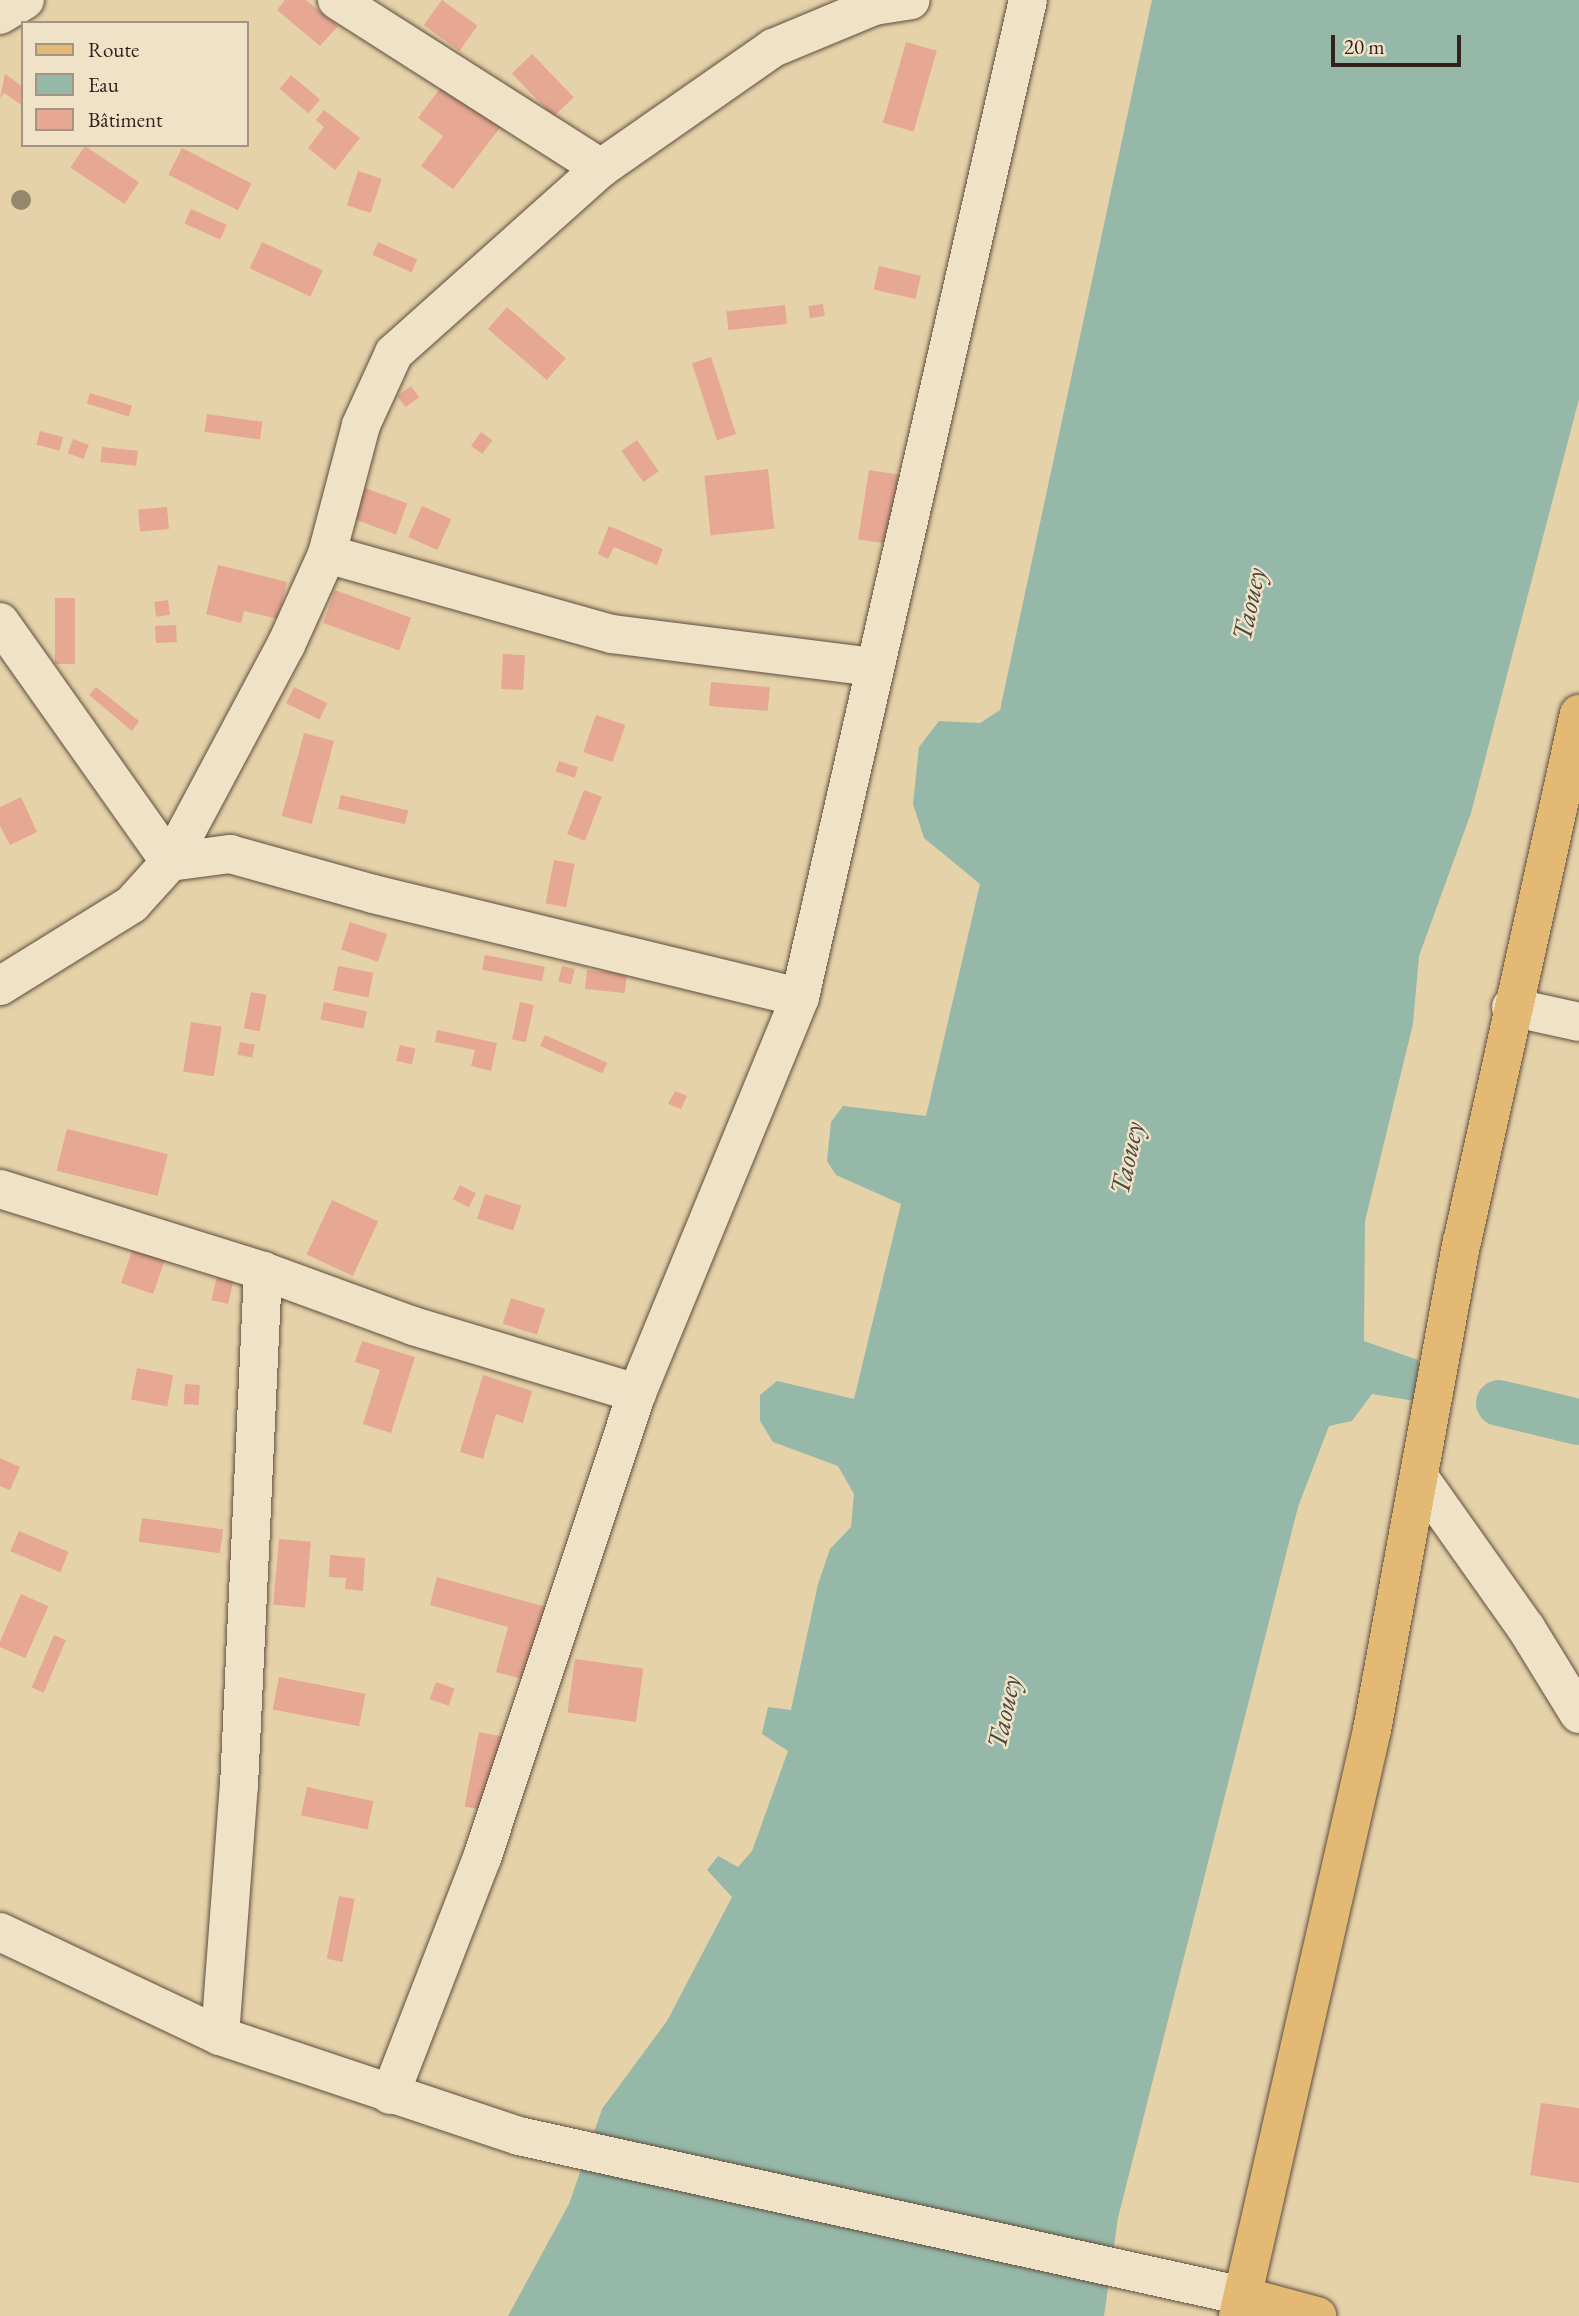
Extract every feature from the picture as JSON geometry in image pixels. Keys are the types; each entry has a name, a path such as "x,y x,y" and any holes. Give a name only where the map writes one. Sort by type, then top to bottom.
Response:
{"main road":[{"path":"1317,2316 1240,2306 1372,1730 1511,1007 1579,713"}],"street":[{"path":"0,15 25,0"},
{"path":"337,0 601,168"},
{"path":"0,986 132,904 170,862 286,645 327,555 361,425 394,353 601,168 773,48 874,6 911,0"},
{"path":"390,2095 482,1858 637,1392 800,997 1028,0"},
{"path":"327,555 611,634 875,667"},
{"path":"0,622 170,862"},
{"path":"170,862 230,854 373,894 800,997"},
{"path":"1511,1007 1579,1021"},
{"path":"0,1189 263,1271 413,1326 637,1392"},
{"path":"220,2036 239,1786 263,1271"},
{"path":"1419,1477 1526,1628 1579,1714"},
{"path":"0,1932 220,2036 519,2136 1202,2287 1240,2306"}],"water":[{"name":"Taouey","path":"1152,0 1579,0 1579,399 1471,813 1419,956 1413,1024 1365,1221 1364,1341 1418,1360 1422,1383 1415,1401 1372,1394 1352,1421 1329,1426 1298,1507 1118,2218 1104,2316 508,2316 569,2204 602,2109 667,2021 732,1897 707,1870 718,1856 738,1867 752,1851 788,1751 762,1734 768,1707 791,1710 818,1584 830,1549 851,1527 854,1494 838,1466 773,1442 760,1421 760,1395 777,1381 854,1399 901,1204 836,1175 827,1161 831,1122 843,1106 926,1116 980,884 924,838 913,804 919,747 939,721 980,723 1000,710"}],"building":[{"path":"285,0 306,0 338,26 320,46 277,10"},
{"path":"442,0 478,26 459,51 424,25"},
{"path":"906,42 937,51 914,132 883,123"},
{"path":"532,54 574,97 554,117 512,73"},
{"path":"5,74 21,86 21,105 4,93 0,98"},
{"path":"291,75 320,99 309,113 279,89"},
{"path":"444,83 502,125 453,189 421,166 443,136 418,118"},
{"path":"324,110 360,138 335,170 308,148 324,127 316,120"},
{"path":"84,147 139,182 124,204 70,168"},
{"path":"182,148 251,183 238,210 168,175"},
{"path":"358,171 382,179 371,213 347,205"},
{"path":"191,209 227,225 220,239 184,224"},
{"path":"262,242 323,270 310,297 250,268"},
{"path":"378,242 417,259 412,272 372,255"},
{"path":"879,266 921,276 915,299 874,289"},
{"path":"823,304 825,316 810,318 808,306"},
{"path":"785,305 787,324 728,330 726,311"},
{"path":"507,307 566,358 547,380 488,329"},
{"path":"711,357 736,434 717,440 692,363"},
{"path":"411,386 419,397 405,407 397,396"},
{"path":"90,393 132,406 129,416 87,404"},
{"path":"207,414 262,422 260,440 204,432"},
{"path":"40,431 63,437 60,451 36,445"},
{"path":"481,432 492,440 482,454 471,446"},
{"path":"73,439 89,445 83,459 68,453"},
{"path":"637,440 659,471 643,482 621,451"},
{"path":"102,447 138,451 136,466 100,462"},
{"path":"768,469 774,529 711,535 704,476"},
{"path":"869,470 901,475 890,544 858,539"},
{"path":"365,488 407,503 396,534 354,519"},
{"path":"422,506 451,519 437,550 408,537"},
{"path":"167,507 169,529 140,531 138,510"},
{"path":"609,526 663,549 657,565 614,547 608,559 598,554"},
{"path":"218,565 287,582 278,619 244,611 241,623 206,614"},
{"path":"335,590 411,618 399,651 323,623"},
{"path":"55,598 75,598 75,664 55,664"},
{"path":"168,600 170,615 156,617 154,602"},
{"path":"176,625 177,642 156,643 155,626"},
{"path":"503,654 525,655 523,690 501,689"},
{"path":"711,682 770,687 768,711 709,706"},
{"path":"96,687 139,721 132,731 89,695"},
{"path":"294,687 327,703 319,719 286,703"},
{"path":"596,715 625,725 613,762 583,752"},
{"path":"304,733 334,741 312,824 282,816"},
{"path":"559,761 578,767 575,778 556,771"},
{"path":"584,790 602,797 585,841 567,834"},
{"path":"341,795 408,811 405,824 338,809"},
{"path":"21,797 37,832 10,845 0,826 0,807"},
{"path":"554,860 575,864 566,907 546,903"},
{"path":"350,922 387,934 378,962 341,950"},
{"path":"485,955 545,967 542,981 482,970"},
{"path":"338,966 373,973 369,997 333,991"},
{"path":"562,966 575,969 571,985 558,982"},
{"path":"587,970 627,974 625,993 585,989"},
{"path":"251,992 267,995 260,1031 244,1028"},
{"path":"324,1002 367,1011 363,1029 320,1020"},
{"path":"520,1002 534,1005 526,1042 512,1039"},
{"path":"191,1022 222,1027 214,1076 183,1071"},
{"path":"437,1030 497,1043 491,1071 471,1066 475,1050 435,1042"},
{"path":"545,1035 607,1063 602,1074 540,1046"},
{"path":"240,1042 255,1045 252,1058 238,1055"},
{"path":"400,1045 416,1049 412,1064 396,1061"},
{"path":"675,1091 687,1096 681,1109 668,1104"},
{"path":"67,1129 168,1154 158,1196 57,1171"},
{"path":"460,1185 476,1193 469,1207 453,1199"},
{"path":"485,1194 521,1206 513,1230 477,1219"},
{"path":"332,1200 378,1222 353,1276 307,1254"},
{"path":"133,1248 165,1259 153,1294 121,1283"},
{"path":"218,1272 235,1276 228,1304 211,1300"},
{"path":"511,1298 545,1309 537,1335 503,1324"},
{"path":"362,1341 415,1357 391,1433 363,1424 380,1370 355,1362"},
{"path":"137,1368 173,1375 167,1406 131,1399"},
{"path":"483,1375 532,1391 523,1423 496,1414 483,1459 460,1452"},
{"path":"185,1384 200,1385 199,1405 184,1404"},
{"path":"0,1458 20,1467 10,1490 0,1486"},
{"path":"142,1518 223,1529 220,1553 139,1542"},
{"path":"19,1531 69,1552 60,1572 10,1551"},
{"path":"279,1539 311,1542 305,1608 273,1605"},
{"path":"330,1555 365,1558 363,1591 345,1589 346,1578 329,1577"},
{"path":"437,1577 550,1608 530,1681 496,1672 508,1627 430,1605"},
{"path":"21,1594 48,1606 25,1658 0,1647 0,1641"},
{"path":"54,1635 66,1640 44,1693 32,1687"},
{"path":"575,1659 643,1669 636,1722 567,1712"},
{"path":"279,1677 365,1694 359,1726 273,1709"},
{"path":"436,1682 455,1689 449,1706 430,1699"},
{"path":"479,1732 510,1738 496,1813 464,1807"},
{"path":"307,1787 374,1801 367,1830 301,1815"},
{"path":"339,1896 355,1899 342,1962 327,1959"},
{"path":"1541,2103 1579,2108 1579,2183 1530,2175"}],"waterway":[{"path":"1499,1403 1579,1422"}]}
